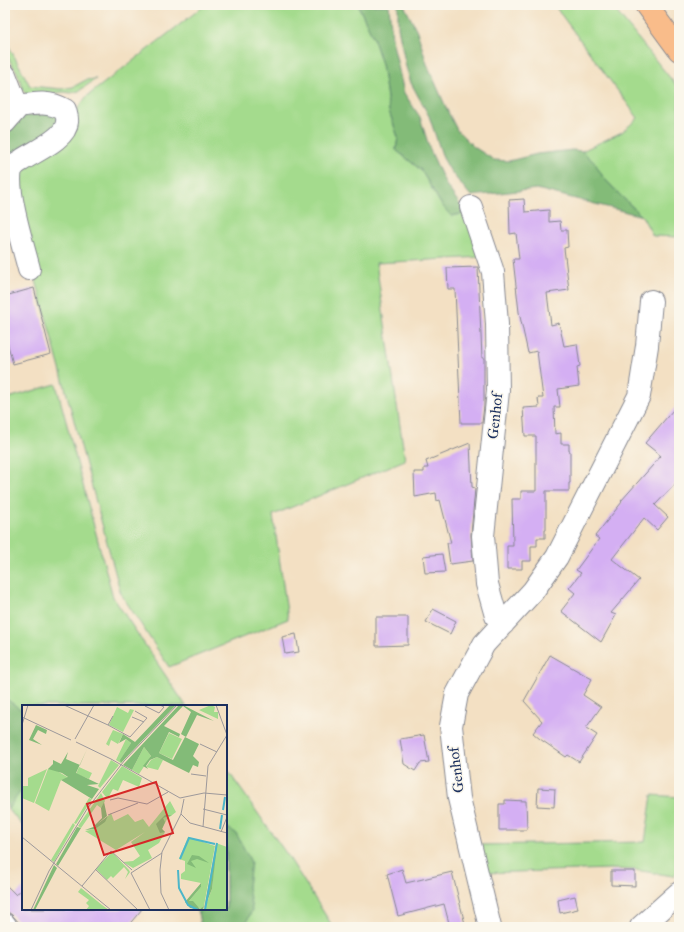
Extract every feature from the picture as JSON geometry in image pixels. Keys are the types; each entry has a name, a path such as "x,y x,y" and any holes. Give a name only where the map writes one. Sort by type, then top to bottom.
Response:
{"main road":[{"path":"646,5 679,50"}],"street":[{"path":"5,75 14,98 19,106"},
{"path":"5,122 19,106 40,102 57,106 65,110 68,122 64,132 56,140 32,152 12,168 9,184 29,269"},
{"name":"Genhof","path":"471,207 493,272 496,309 498,391 483,536 487,584 496,616 503,624"},
{"name":"Genhof","path":"490,927 459,798 451,726 457,694 484,644 533,591 557,557 639,396 647,346 651,301"},
{"path":"641,927 679,893"}],"green space":[{"path":"205,5 358,5 373,37 382,64 389,111 398,137 396,150 421,170 441,204 466,213 482,257 376,263 405,460 273,515 288,619 169,667 121,594 31,262 17,169 74,114 86,97"},
{"path":"358,5 389,5 392,39 404,93 420,117 430,150 446,185 466,213 451,216 441,204 421,170 396,150 398,137 389,111 382,64 373,37"},
{"path":"398,5 403,5 405,7 417,31 427,64 457,130 474,147 494,160 509,161 537,154 572,150 582,151 595,163 603,177 642,216 537,189 471,196 451,172 443,158 429,116 411,83 406,67 398,27"},
{"path":"554,5 611,5 679,89 679,237 653,236 642,216 603,177 594,163 582,151 622,132 638,118"},
{"path":"5,39 30,86 61,89 73,87 86,80 96,79 79,91 29,96 24,92 17,72 5,53"},
{"path":"55,113 61,122 5,168 5,134 22,116"},
{"path":"56,384 113,597 185,705 22,705 22,825 8,809 5,800 5,399"},
{"path":"5,698 22,710 22,789 8,809 5,800"},
{"path":"227,769 288,856 333,927 201,927 198,913 195,910 227,910"},
{"path":"652,795 679,797 679,870 673,876 635,870 611,869 482,873 477,845 645,842"},
{"path":"227,828 236,833 251,862 248,887 252,910 244,927 201,927 198,913 201,910 227,910"}],"building":[{"path":"524,199 525,212 549,210 549,222 560,221 561,230 567,230 568,247 564,248 569,290 547,293 551,325 559,323 564,346 577,344 580,366 577,367 579,386 558,389 560,407 554,407 555,434 561,433 561,444 569,444 569,491 546,491 545,538 537,538 537,546 531,546 531,561 522,561 522,569 507,569 507,546 513,546 512,499 521,499 521,491 536,491 536,436 525,436 523,408 539,407 538,398 543,398 537,351 528,353 519,312 513,259 519,259 516,233 510,234 509,200"},
{"path":"478,267 482,358 484,358 484,406 482,423 461,423 455,289 448,289 447,268"},
{"path":"34,288 51,354 13,364 5,334 5,296"},
{"path":"679,403 679,480 655,505 668,517 657,530 644,518 612,559 639,580 611,613 616,615 601,642 561,611 575,593 569,588 581,573 576,570 599,539 595,536 622,502 621,501 661,456 645,443"},
{"path":"470,443 472,487 475,488 471,535 473,561 450,564 447,543 451,543 440,500 437,501 436,493 415,497 414,472 424,472 424,468 428,468 426,461"},
{"path":"442,554 445,572 425,573 423,556"},
{"path":"433,609 456,621 450,634 426,622"},
{"path":"376,617 408,617 408,645 376,646"},
{"path":"296,634 299,652 285,654 282,637"},
{"path":"550,655 592,679 583,695 601,707 586,728 597,735 579,762 568,755 566,757 533,733 542,721 524,701"},
{"path":"424,735 429,762 420,763 415,771 404,764 400,739"},
{"path":"538,788 555,789 554,807 537,806"},
{"path":"505,800 526,801 527,830 499,830 499,804 505,804"},
{"path":"402,869 406,883 452,872 465,924 450,927 444,904 398,916 387,874"},
{"path":"611,871 635,871 635,886 611,885"},
{"path":"5,884 16,895 22,888 22,910 141,910 127,927 23,927 5,910"},
{"path":"575,896 578,909 560,913 558,900"}]}
